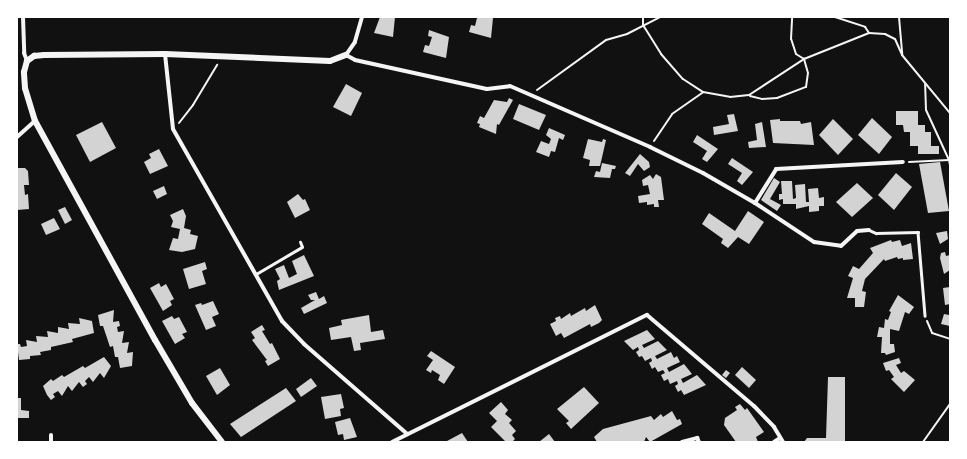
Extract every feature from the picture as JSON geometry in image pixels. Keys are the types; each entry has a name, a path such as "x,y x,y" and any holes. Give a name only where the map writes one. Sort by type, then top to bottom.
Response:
{"street":[{"path":"23,17 24,53 27,61 24,72 25,88 35,121 155,340 192,403 222,442"},
{"path":"27,61 34,56 44,55 165,54 330,61 346,55 355,42 362,17"},
{"path":"165,54 173,129 282,321 304,344 407,434"},
{"path":"346,55 355,60 487,89 510,86 650,147 755,203 814,242 841,246 857,231 869,230"},
{"path":"17,137 35,121"},
{"path":"755,203 776,169 903,162"},
{"path":"392,442 647,315 754,406 774,427 781,440 774,442"},
{"path":"51,435 51,442"},
{"path":"682,442 697,438 700,442"}],"lane":[{"path":"869,230 876,233 918,232 925,316"},
{"path":"256,274 302,247 300,242"}],"path":[{"path":"643,17 643,26 661,54 683,79 703,92 730,97 749,95 762,99 777,98 806,87 808,73 804,59 796,54 791,39 792,17"},
{"path":"530,95 606,40 643,26 660,17"},
{"path":"835,17 865,27 869,32"},
{"path":"899,17 902,55"},
{"path":"749,95 804,59 869,32 885,34 895,39 902,55 950,112"},
{"path":"173,129 193,106 216,67 219,56"},
{"path":"925,84 926,110 950,165"},
{"path":"650,147 672,114 703,92"},
{"path":"903,162 949,160"},
{"path":"925,316 932,333 950,339"},
{"path":"923,442 950,404"}],"building":[{"path":"380,17 395,17 393,37 374,33"},
{"path":"474,17 493,18 491,38 469,32 471,25 475,26 477,18"},
{"path":"429,30 449,37 446,58 423,52 425,45 429,46 432,37 428,36"},
{"path":"346,84 362,93 351,116 333,107"},
{"path":"509,98 513,100 499,125 497,124 496,134 479,127 480,124 477,123 480,116 484,118 494,100 507,102"},
{"path":"519,104 546,115 539,130 513,119"},
{"path":"896,111 918,111 918,125 925,125 925,132 931,132 931,146 939,146 939,154 918,154 918,146 910,146 910,132 904,132 903,125 896,125"},
{"path":"734,114 738,131 714,135 713,127 729,124 727,115"},
{"path":"872,118 892,137 879,154 858,135"},
{"path":"780,119 780,121 800,121 801,124 811,122 814,145 773,143 770,120"},
{"path":"833,119 853,139 838,155 819,135"},
{"path":"102,122 116,148 90,162 76,135"},
{"path":"762,122 766,147 749,148 748,142 757,140 755,124"},
{"path":"549,128 565,135 563,140 559,138 555,152 551,151 549,157 536,152 541,141 549,144 551,139 546,135"},
{"path":"697,135 718,149 707,162 702,159 707,151 693,142"},
{"path":"588,139 602,142 603,139 606,140 600,166 589,166 590,160 583,158"},
{"path":"159,149 168,166 150,174 144,162 151,158 149,154"},
{"path":"640,154 649,162 650,167 644,171 638,164 630,176 625,173"},
{"path":"732,158 753,172 742,185 737,181 742,173 728,164"},
{"path":"940,162 949,211 928,213 919,164"},
{"path":"602,163 616,166 615,169 612,169 610,178 594,177 596,171 600,172"},
{"path":"17,168 25,168 28,171 29,185 24,185 25,195 28,194 29,209 17,210"},
{"path":"896,173 912,187 894,210 878,195"},
{"path":"656,174 661,177 664,200 658,200 659,207 654,207 654,204 647,205 647,202 639,203 638,196 650,194 648,185 643,186 642,180 650,175 653,179"},
{"path":"774,178 780,182 770,199 781,205 777,211 761,200"},
{"path":"781,181 792,181 793,199 796,198 795,185 805,184 806,202 809,202 808,189 818,188 819,198 824,197 824,206 819,206 819,211 809,212 809,206 796,209 796,204 783,204 783,199 779,200 779,194 782,194"},
{"path":"857,183 873,198 852,217 836,202"},
{"path":"164,186 167,194 157,199 153,191"},
{"path":"298,194 303,200 305,199 310,210 295,218 287,202"},
{"path":"65,207 72,220 65,224 58,210"},
{"path":"183,209 186,216 184,228 191,230 190,234 198,236 195,249 182,252 169,250 173,238 178,239 180,229 171,227 173,221 170,215"},
{"path":"748,211 764,222 749,244 738,237 728,248 721,243 723,239 702,224 709,213 735,231"},
{"path":"54,218 60,229 46,235 41,224"},
{"path":"947,231 948,239 940,244 936,233"},
{"path":"891,240 892,242 900,240 902,246 911,243 913,259 903,260 903,258 898,259 897,257 885,261 884,259 865,279 862,291 866,292 864,307 855,307 855,298 847,298 853,278 848,276 853,266 859,269 873,253 870,248"},
{"path":"945,252 946,256 950,255 950,270 944,274 940,258 941,253"},
{"path":"304,255 314,276 279,290 277,281 280,279 275,269 284,265 289,278 297,274 292,261"},
{"path":"205,262 207,269 202,271 206,284 189,289 183,269"},
{"path":"159,283 161,287 166,284 174,299 170,301 172,305 163,311 150,288"},
{"path":"950,287 950,304 945,305 943,288"},
{"path":"316,292 319,299 324,296 327,303 304,314 301,308 315,300 311,300 308,295"},
{"path":"898,295 914,307 909,314 905,312 899,331 890,329 890,344 894,344 895,352 886,355 885,353 881,353 882,337 877,337 879,327 884,328 885,319 888,320 891,312 889,311"},
{"path":"213,301 219,314 212,317 216,326 206,330 195,305 201,303 202,305"},
{"path":"595,305 602,320 599,323 591,327 590,324 564,338 561,333 556,336 550,324 556,321 555,318 560,316 561,319 570,313 571,316 585,308 586,311"},
{"path":"114,310 113,322 119,321 120,326 117,327 118,332 124,331 122,343 129,342 127,353 133,352 132,366 120,368 118,357 115,357 113,346 110,347 103,326 100,326 98,315"},
{"path":"944,314 949,315 950,326 941,324"},
{"path":"369,315 371,332 383,330 385,339 360,343 361,350 354,351 351,337 331,340 329,328 342,325 341,320"},
{"path":"172,316 174,319 179,317 187,332 182,334 185,338 175,344 162,321"},
{"path":"79,318 92,321 94,333 72,339 73,342 51,347 51,350 40,352 41,355 30,356 30,359 19,360 17,344 20,344 21,347 27,346 26,340 37,342 36,336 48,337 47,331 58,333 58,327 69,329 68,323 80,324"},
{"path":"262,325 265,330 262,331 270,344 272,343 280,359 268,366 265,361 267,360 252,340 255,338 251,332"},
{"path":"647,330 655,339 642,345 644,348 658,341 667,350 655,356 657,359 671,352 674,358 677,356 680,362 667,368 669,372 684,364 692,374 681,379 683,383 697,375 706,385 684,395 681,390 678,392 675,386 678,384 677,381 670,384 668,379 664,381 661,375 665,373 663,370 658,372 655,367 652,369 649,363 652,361 651,358 645,361 642,356 639,357 636,352 639,350 638,347 633,350 624,341"},
{"path":"431,351 455,367 444,384 438,380 440,375 432,370 431,373 426,370 433,360 427,356"},
{"path":"104,357 111,366 104,378 100,373 93,382 89,377 85,381 87,384 83,387 79,382 72,391 68,386 62,396 58,391 53,394 55,397 51,400 47,395 43,386 51,379 53,381 62,375 64,377 83,366 85,368"},
{"path":"899,358 901,363 896,365 901,373 904,371 915,380 904,392 891,379 894,377 889,370 886,371 883,363"},
{"path":"742,367 756,380 749,388 735,375"},
{"path":"220,368 230,385 217,395 206,376"},
{"path":"726,370 730,373 726,378 722,375"},
{"path":"828,377 845,377 845,442 804,442 807,438 826,438"},
{"path":"311,378 317,386 301,397 296,389"},
{"path":"584,387 599,403 571,429 566,423 569,421 557,409"},
{"path":"286,388 296,401 241,437 230,424"},
{"path":"341,394 344,408 340,409 341,416 325,419 321,397"},
{"path":"17,398 21,398 21,410 29,411 29,418 17,418"},
{"path":"501,402 508,410 505,414 512,420 509,423 516,431 512,435 515,439 512,442 506,442 491,427 497,421 489,413"},
{"path":"740,404 745,410 747,408 764,432 756,437 758,442 736,442 724,425 725,418 737,410 735,407"},
{"path":"672,411 677,420 680,419 682,424 650,442 646,437 644,442 597,442 594,437 603,429 651,416 654,420 661,414 663,417"},
{"path":"350,418 357,437 344,440 343,434 338,435 335,422"},
{"path":"462,433 468,442 447,441"},
{"path":"549,434 555,442 539,442"}]}
